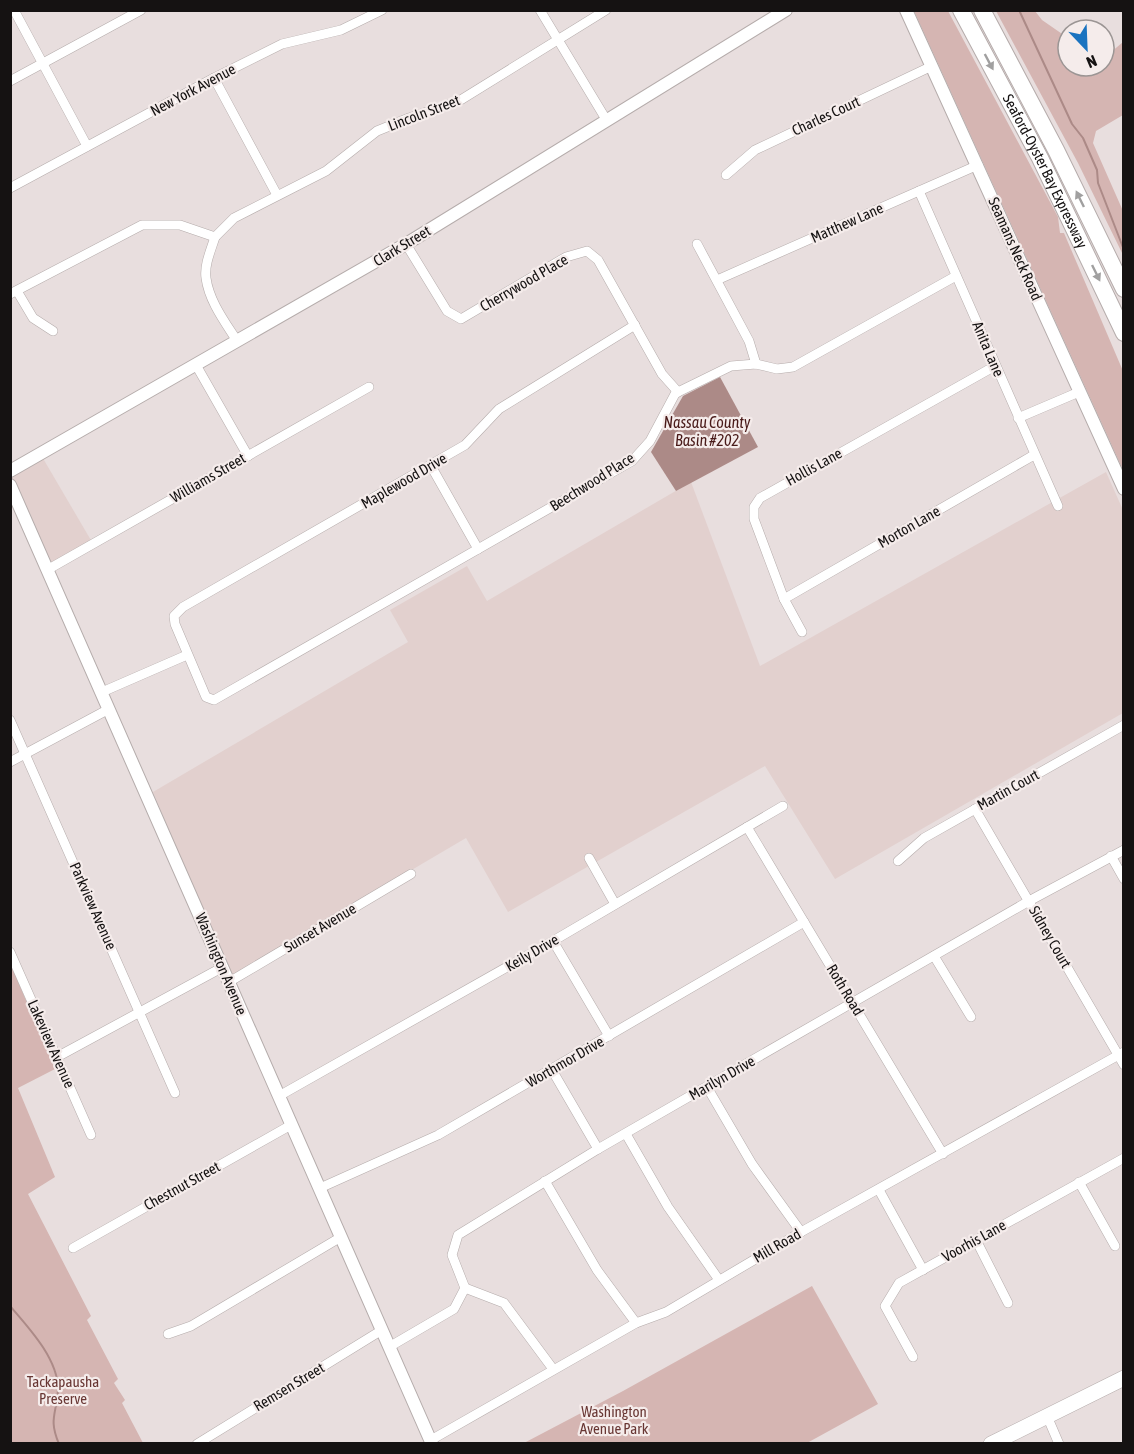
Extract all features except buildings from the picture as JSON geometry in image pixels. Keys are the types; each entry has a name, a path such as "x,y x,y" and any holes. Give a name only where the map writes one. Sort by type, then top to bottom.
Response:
{"highway":[{"name":"Seaford-Oyster Bay Expressway","path":"961,10 1040,158 1124,333"},
{"name":"Seaford-Oyster Bay Expressway","path":"982,10 1056,150 1124,290"}],"main road":[{"path":"990,1443 1124,1378"}],"street":[{"path":"14,10 87,146"},
{"path":"10,81 141,10"},
{"name":"New York Avenue","path":"10,188 282,44 341,30 382,10"},
{"path":"540,10 606,121"},
{"name":"Lincoln Street","path":"215,237 234,218 326,171 377,131 459,101 606,10"},
{"name":"Clark Street","path":"10,471 406,244 786,10"},
{"name":"Seamans Neck Road","path":"906,10 1124,489"},
{"name":"Charles Court","path":"726,175 755,150 932,66"},
{"path":"214,78 277,195"},
{"name":"Matthew Lane","path":"717,280 978,165"},
{"name":"Anita Lane","path":"919,191 1058,506"},
{"path":"52,331 33,318 14,292 142,225 180,225 215,237 208,259 206,278 214,305 237,341"},
{"name":"Cherrywood Place","path":"406,244 447,311 461,320 566,257 587,251 598,260 662,374 678,392"},
{"path":"697,244 749,341 756,364"},
{"path":"678,392 731,366 756,364 777,369 793,367 956,276"},
{"name":"Maplewood Drive","path":"188,655 176,629 174,616 183,608 465,445 499,409 635,325"},
{"path":"196,365 248,456"},
{"name":"Hollis Lane","path":"802,632 784,599 754,519 754,507 760,498 995,366"},
{"name":"Williams Street","path":"47,570 369,387"},
{"name":"Beechwood Place","path":"188,655 206,697 213,699 632,461 650,441 678,392"},
{"path":"1018,418 1079,392"},
{"name":"Morton Lane","path":"784,599 1034,455"},
{"path":"431,466 478,549"},
{"name":"Washington Avenue","path":"10,485 166,834 228,982 431,1442"},
{"path":"102,692 188,655"},
{"path":"10,762 109,709"},
{"name":"Parkview Avenue","path":"10,720 175,1093"},
{"name":"Martin Court","path":"898,861 924,838 1124,725"},
{"name":"Keily Drive","path":"279,1096 553,941 783,806"},
{"name":"Sidney Court","path":"975,809 1121,1054 1124,1065"},
{"name":"Roth Road","path":"747,827 943,1154"},
{"name":"Marilyn Drive","path":"465,1288 453,1255 458,1234 598,1149 1029,901 1124,850"},
{"path":"1112,856 1124,879"},
{"path":"589,858 615,904"},
{"name":"Sunset Avenue","path":"228,982 411,874"},
{"name":"Worthmor Drive","path":"320,1188 438,1135 804,922"},
{"path":"553,941 609,1036"},
{"name":"Lakeview Avenue","path":"10,952 91,1135"},
{"path":"934,956 971,1017"},
{"path":"57,1057 223,967"},
{"name":"Mill Road","path":"431,1442 553,1369 636,1323 666,1311 801,1232 1121,1054"},
{"path":"552,1070 598,1149"},
{"path":"707,1087 752,1164 801,1232"},
{"name":"Chestnut Street","path":"73,1248 291,1125"},
{"path":"626,1134 668,1207 719,1280"},
{"name":"Voorhis Lane","path":"913,1357 885,1306 899,1284 1124,1158"},
{"path":"545,1181 597,1270 636,1323"},
{"path":"1079,1182 1115,1246"},
{"path":"879,1190 923,1270"},
{"path":"168,1334 191,1326 341,1237"},
{"path":"976,1240 1008,1303"},
{"path":"389,1347 454,1310 465,1288 504,1303 553,1369"},
{"name":"Remsen Street","path":"197,1443 382,1330"},
{"path":"1047,1416 1059,1443"}],"shaded area":[{"path":"41,455 92,542 48,567 11,481 10,473"},
{"path":"1106,472 1123,510 1123,713 835,879 765,766 508,912 466,838 230,977 153,792 408,642 390,610 467,566 487,601 691,482 760,666"}],"green space":[{"path":"914,11 948,11 1058,217 1060,233 1064,233 1123,371 1123,470"},
{"path":"996,11 1035,11 1042,20 1056,30 1056,78 1116,78 1116,48 1123,42 1123,115 1096,131 1093,143 1123,211 1123,255 1078,163"},
{"name":"Tackapausha Preserve","path":"11,965 55,1069 18,1088 55,1177 28,1194 91,1316 87,1320 118,1379 114,1383 125,1400 122,1403 143,1443 11,1443"},
{"name":"Washington Avenue Park","path":"812,1286 878,1404 807,1443 524,1443 623,1391"}],"water":[{"name":"Nassau County Basin #202","path":"720,377 758,447 676,491 651,452 683,396"}],"waterway":[{"path":"1019,10 1072,124 1083,138 1097,170 1098,183 1124,250"},
{"path":"10,1306 41,1344 53,1366 58,1389 54,1428 59,1444"}]}
